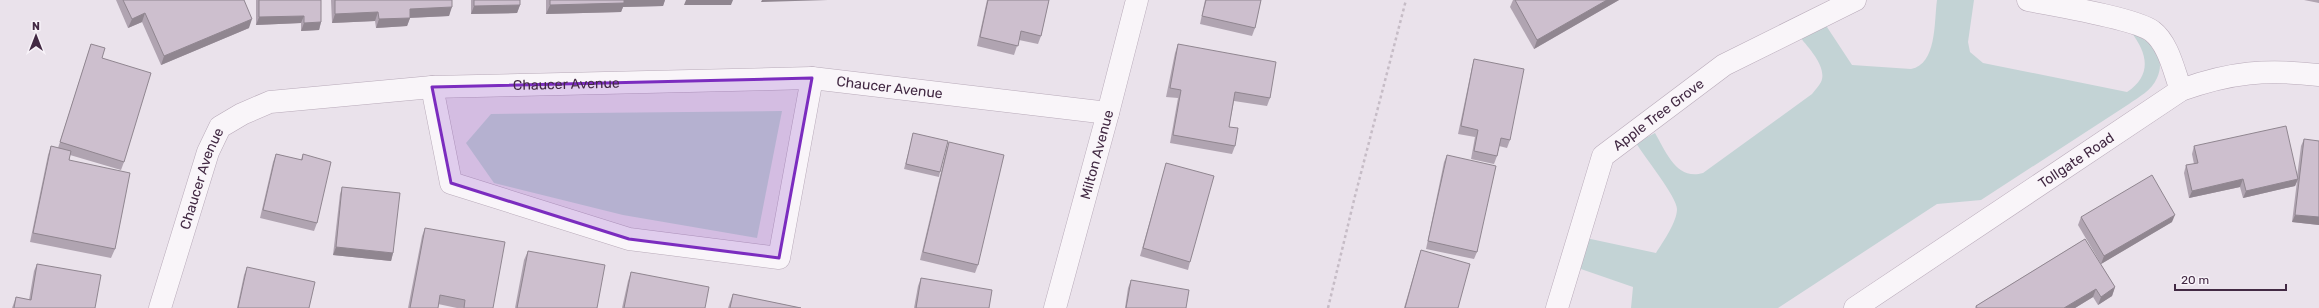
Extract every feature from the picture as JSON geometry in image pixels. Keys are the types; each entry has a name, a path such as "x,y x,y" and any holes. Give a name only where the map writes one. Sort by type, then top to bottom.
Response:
{"street":[{"name":"Milton Avenue","path":"1055,308 1108,113 1136,0"},
{"name":"Apple Tree Grove","path":"1557,308 1603,156 1724,65 1855,0"},
{"path":"2028,0 2129,22 2152,31 2163,45 2181,90"},
{"name":"Tollgate Road","path":"1868,304 2181,90 2236,74 2276,71 2319,74"},
{"name":"Chaucer Avenue","path":"160,308 208,152 220,127 242,114 270,102 432,87 812,78 1108,113"},
{"path":"432,87 450,183 629,239 778,258 812,78"}],"path":[{"path":"1328,308 1357,188 1406,0"}],"highlighted area":[{"path":"812,78 779,258 629,239 451,183 432,87"}],"shaded area":[{"path":"1937,0 1974,0 1968,42 1970,52 1983,63 2127,92 2141,79 2145,64 2141,48 2131,32 2144,39 2155,50 2160,63 2160,70 2155,82 2149,90 2137,99 1981,200 1937,204 1778,308 1631,308 1633,287 1578,268 1586,238 1656,253 1675,220 1677,209 1672,195 1636,143 1655,133 1668,156 1679,169 1686,173 1703,173 1812,94 1819,85 1821,82 1822,70 1816,57 1799,36 1825,24 1852,65 1911,69 1919,66 1926,59 1930,51 1933,41"},
{"path":"782,111 757,238 623,215 494,183 466,143 491,114"}],"building":[{"path":"123,0 244,0 252,19 164,56 145,13 132,19"},
{"path":"259,0 321,0 321,22 304,23 304,16 259,17"},
{"path":"335,0 452,0 452,7 410,9 410,18 379,19 378,12 335,14"},
{"path":"474,0 520,0 520,5 474,6"},
{"path":"550,0 624,0 624,3 550,5"},
{"path":"988,0 1049,0 1041,36 1021,31 1018,46 980,37"},
{"path":"1206,0 1261,0 1255,28 1202,16"},
{"path":"1515,0 1607,0 1537,40"},
{"path":"91,44 105,48 102,58 151,73 124,162 60,142"},
{"path":"1178,44 1276,62 1270,98 1235,92 1229,127 1238,128 1235,146 1173,135 1181,90 1170,88"},
{"path":"1474,59 1524,69 1510,140 1501,138 1497,156 1474,151 1478,130 1461,126"},
{"path":"2286,126 2298,179 2246,191 2243,179 2192,191 2186,165 2198,163 2194,146"},
{"path":"913,133 948,141 940,172 906,164"},
{"path":"2304,139 2319,141 2319,217 2295,215"},
{"path":"949,142 1004,155 978,265 923,252"},
{"path":"51,146 71,151 69,160 130,173 115,249 33,233"},
{"path":"276,154 302,160 303,154 331,162 317,223 263,210"},
{"path":"1447,155 1496,166 1477,252 1428,241"},
{"path":"1166,163 1214,176 1190,262 1143,248"},
{"path":"2152,175 2175,215 2104,256 2081,217"},
{"path":"342,187 400,193 393,253 336,247"},
{"path":"425,228 505,242 493,308 464,308 465,300 440,295 438,308 410,308"},
{"path":"2085,239 2115,287 2101,297 2096,289 2064,308 1977,308 1976,306"},
{"path":"1421,250 1470,264 1458,308 1405,308"},
{"path":"528,251 605,265 597,308 517,308"},
{"path":"37,264 101,275 95,308 14,308 16,297 31,300"},
{"path":"247,267 315,282 309,308 238,308"},
{"path":"631,272 709,287 705,308 624,308"},
{"path":"921,278 992,290 989,308 916,308"},
{"path":"1131,280 1189,290 1186,308 1126,308"},
{"path":"733,294 801,308 730,308"}]}
